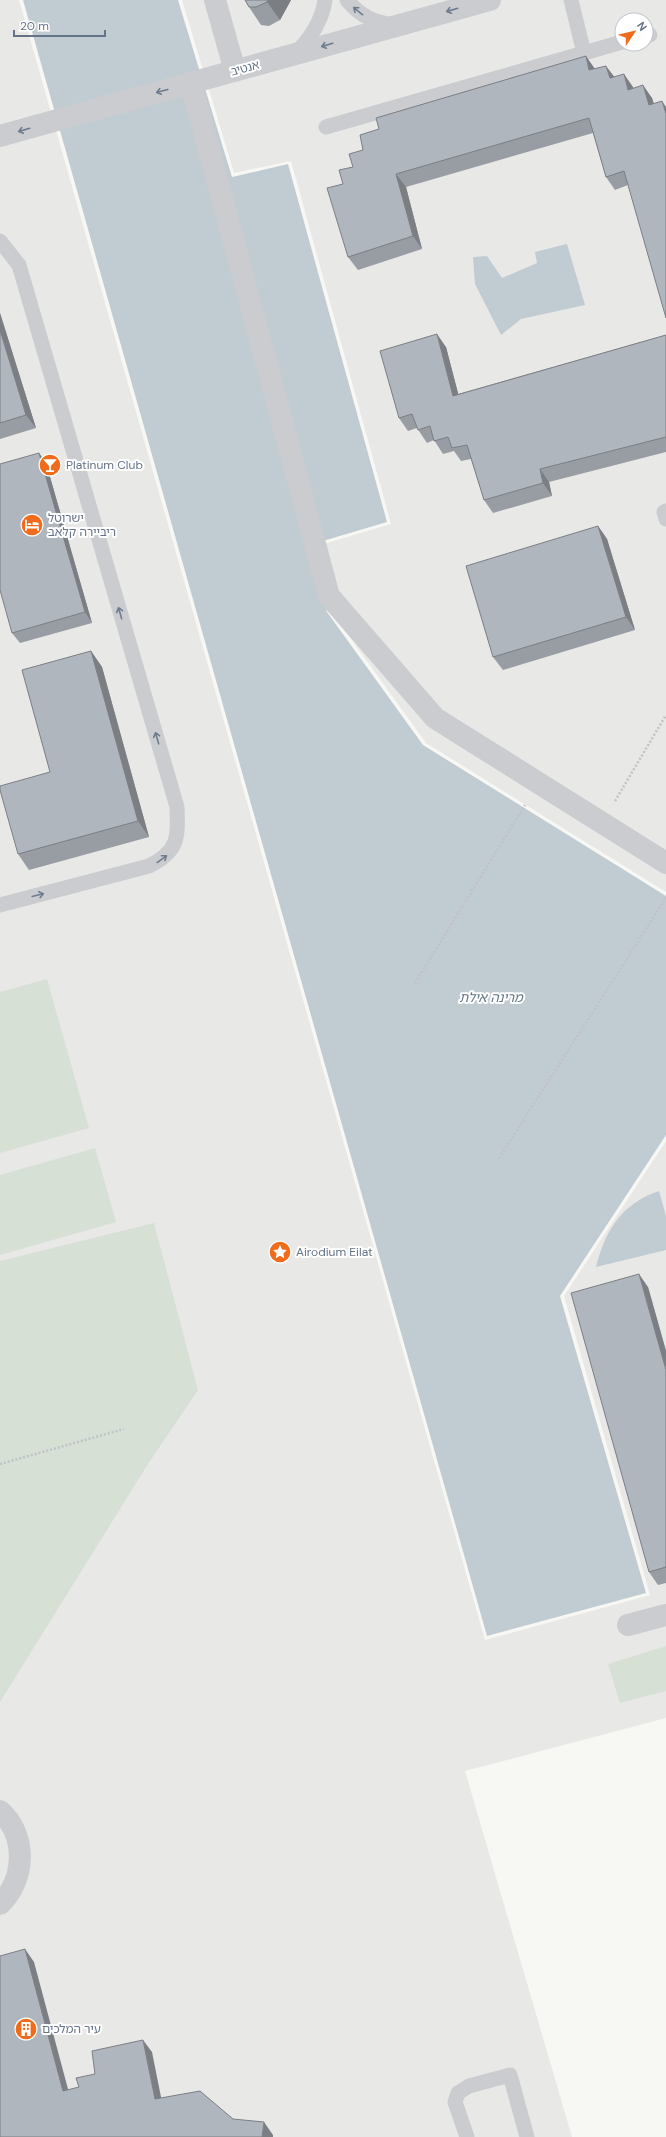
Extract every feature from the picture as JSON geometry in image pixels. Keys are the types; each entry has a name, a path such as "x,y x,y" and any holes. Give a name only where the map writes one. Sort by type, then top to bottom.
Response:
{"street":[{"path":"215,0 235,71"},
{"name":"אנטיב","path":"0,136 490,0"},
{"path":"191,83 329,596 435,718 666,863"},
{"path":"628,1625 666,1615"},
{"path":"0,1811 6,1816 17,1835 21,1856 18,1876 8,1896 0,1904"}],"lane":[{"path":"296,54 310,38 325,0"},
{"path":"347,0 353,8 367,18 375,22 398,26"},
{"path":"571,0 584,53"},
{"path":"326,127 614,44"},
{"path":"0,241 19,265 177,807 178,830 176,844 168,854 164,858 149,866 0,905"},
{"path":"666,511 664,512 666,519"},
{"path":"468,2137 455,2102 458,2093 469,2086 510,2075 527,2137"}],"path":[{"path":"602,823 666,715"},
{"path":"415,983 539,783"},
{"path":"499,1158 666,898"},
{"path":"0,1464 124,1429"}],"shaded area":[{"path":"0,0 19,0 485,1640 650,1595 564,1296 666,1141 666,1718 465,1771 572,2137 0,2137"},
{"path":"182,0 666,0 666,892 426,743 330,610 310,548 391,524 291,161 234,173"},
{"path":"47,979 89,1128 0,1153 0,992"},
{"path":"95,1148 116,1222 0,1255 0,1175"},
{"path":"154,1223 198,1390 148,1464 0,1702 0,1261"},
{"path":"666,1646 666,1691 620,1703 608,1664"}],"water":[{"name":"מרינה אילת","path":"23,0 178,0 232,177 288,164 387,522 306,546 327,612 423,745 666,896 666,1135 560,1296 646,1593 487,1636"},
{"path":"567,244 585,305 521,319 501,335 475,284 473,257 487,256 502,278 537,263 535,252"},
{"path":"659,1191 666,1216 666,1250 596,1267 604,1242 617,1220 635,1203 646,1196"}],"building":[{"path":"245,0 268,0 267,2 256,7 249,7"},
{"path":"586,56 589,70 606,66 610,78 624,74 628,90 643,85 649,105 662,101 666,114 666,318 624,171 606,177 589,118 396,174 413,236 348,257 327,188 343,184 339,170 353,167 349,154 363,150 360,135 379,129 376,118"},
{"path":"0,330 26,415 0,423"},
{"path":"437,334 453,396 666,335 666,437 540,469 543,483 484,500 467,445 452,448 448,437 434,441 430,426 418,430 412,414 399,418 380,351"},
{"name":"ישרוטל ריביירה קלאב","path":"39,453 85,612 12,633 0,590 0,464"},
{"path":"598,526 626,617 493,657 466,566"},
{"path":"91,651 138,821 18,854 0,786 50,772 22,670"},
{"path":"639,1274 666,1370 666,1567 649,1572 571,1293"},
{"path":"25,1949 63,2091 79,2087 76,2078 95,2074 92,2051 143,2040 155,2099 200,2091 233,2119 264,2122 262,2137 0,2137 0,1956"}],"place":[{"name":"Platinum Club","path":"50,465"},
{"name":"ישרוטל ריביירה קלאב","path":"32,525"},
{"name":"Airodium Eilat","path":"280,1252"},
{"name":"עיר המלכים","path":"26,2029"}]}
